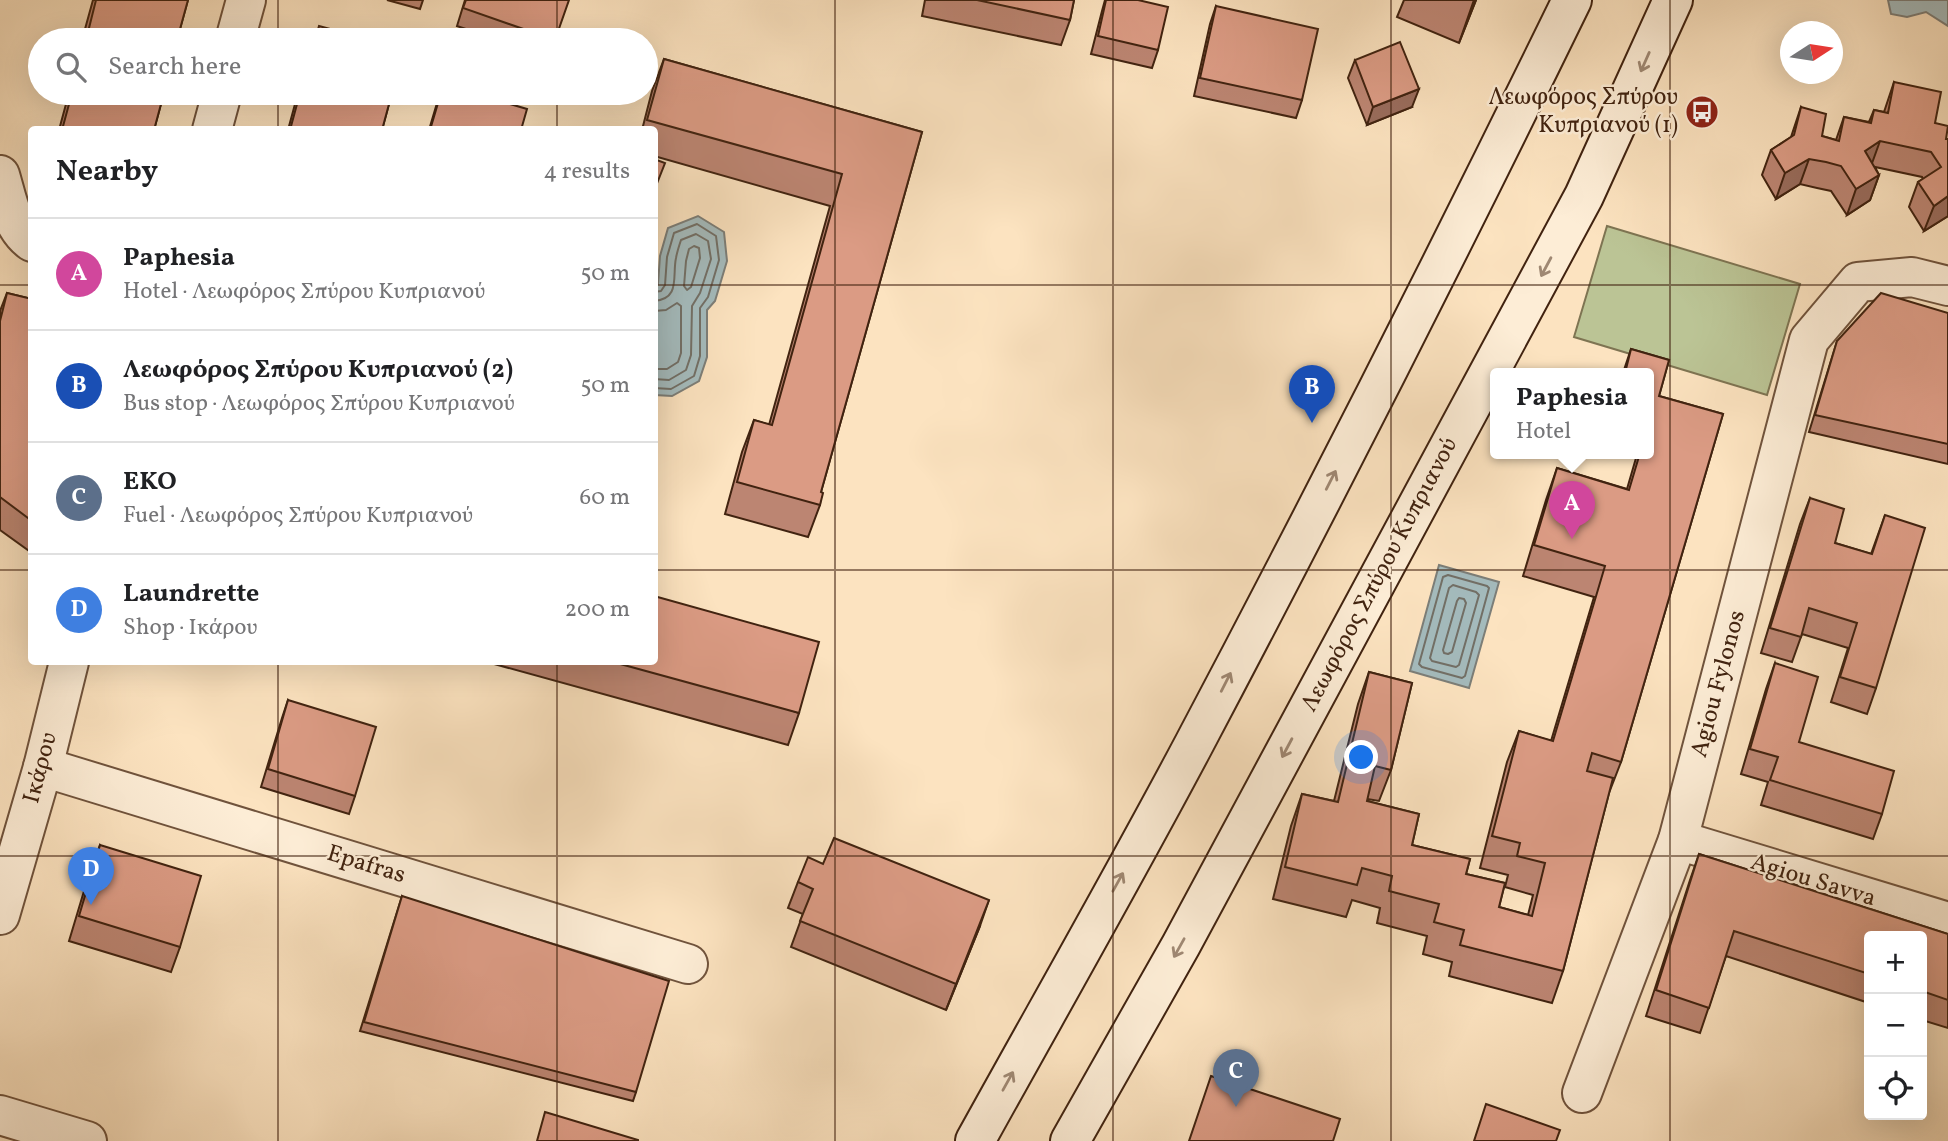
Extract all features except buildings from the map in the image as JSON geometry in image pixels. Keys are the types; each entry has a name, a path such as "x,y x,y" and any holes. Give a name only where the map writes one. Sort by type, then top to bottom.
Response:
{"main road":[{"path":"238,28 246,0"},
{"path":"975,1141 1192,747 1423,300 1572,0"},
{"name":"Λεωφόρος Σπύρου Κυπριανού","path":"1492,368 1584,197 1673,0"},
{"path":"213,126 219,105"},
{"path":"0,175 16,225 28,239"},
{"name":"Agiou Fylonos","path":"1582,1093 1678,840 1809,340 1858,282 1912,277 1948,286"},
{"name":"Λεωφόρος Σπύρου Κυπριανού","path":"1070,1141 1181,945 1490,371"},
{"name":"Ικάρου","path":"0,915 43,766 68,665"},
{"name":"Epafras","path":"43,766 688,964"},
{"name":"Agiou Savva","path":"1678,840 1948,922"},
{"path":"0,1115 87,1141"}],"green space":[{"path":"1607,226 1800,284 1767,395 1574,337"}],"water":[{"path":"1888,0 1948,0 1948,26 1926,12 1907,17 1891,14"},
{"path":"698,216 724,232 727,261 715,301 707,310 707,357 699,381 672,396 658,395 658,284 660,256 668,228"},
{"path":"1439,565 1499,582 1469,688 1410,671"}],"place":[{"name":"Λεωφόρος Σπύρου Κυπριανού (1)","path":"1702,112"},
{"name":"Λεωφόρος Σπύρου Κυπριανού (2)","path":"1312,423"},
{"name":"Paphesia","path":"1572,539"},
{"name":"Laundrette","path":"91,905"},
{"name":"EKO","path":"1236,1107"}]}
